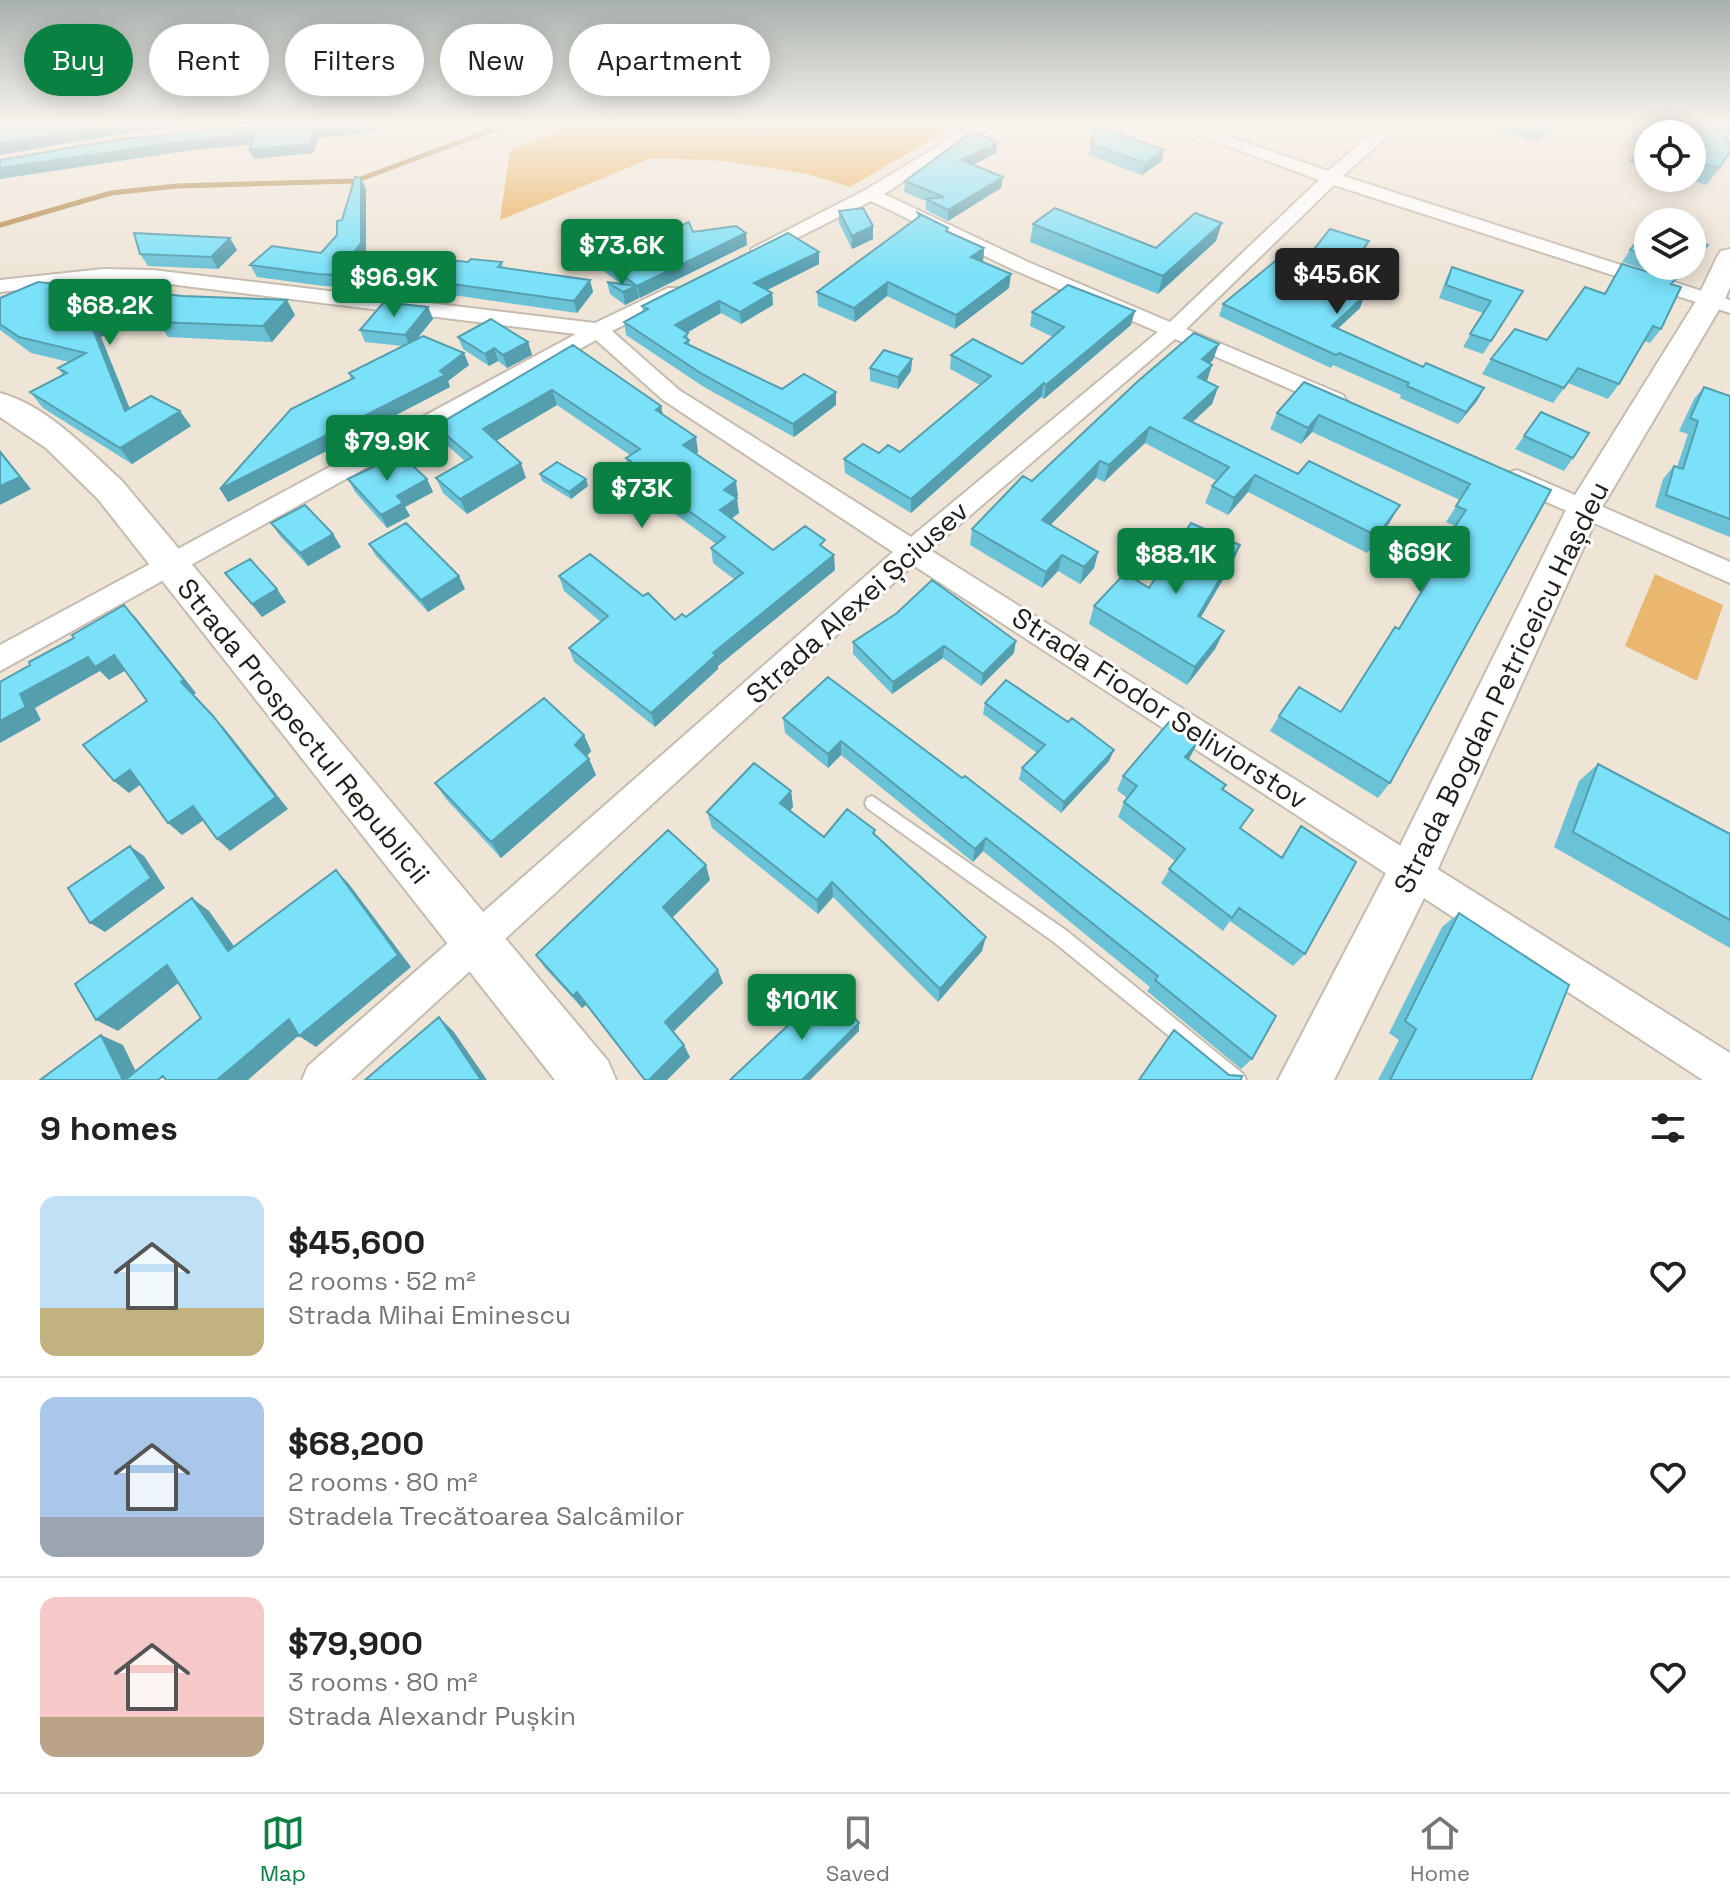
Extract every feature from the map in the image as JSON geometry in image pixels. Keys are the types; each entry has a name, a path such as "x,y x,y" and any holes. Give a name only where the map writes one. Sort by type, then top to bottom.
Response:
{"main road":[{"name":"Strada Bogdan Petriceicu Hașdeu","path":"1305,1080 1413,870 1584,508 1720,304 1730,257"},
{"name":"Strada Prospectul Republicii","path":"3,409 82,461 589,1080"}],"street":[{"path":"734,262 871,194 903,174"},
{"path":"1321,174 1720,304"},
{"name":"Strada Alexei Șciusev","path":"322,1080 913,550 1173,330 1335,174"},
{"path":"871,194 1021,266 1349,406"},
{"path":"0,286 103,275 153,276 598,330"},
{"path":"0,659 598,330 693,282"},
{"name":"Strada Fiodor Seliviorstov","path":"598,330 671,395 1730,1075"},
{"path":"1496,470 1730,573"}],"lane":[{"path":"872,803 1061,937 1237,1080"}],"shaded area":[{"path":"507,174 612,174 500,220"},
{"path":"808,174 872,174 850,187"},
{"path":"1655,574 1723,605 1697,681 1625,646"}],"building":[{"path":"914,174 997,174 1003,177 948,210 926,199 944,197 905,181"},
{"path":"355,177 361,178 361,243 355,251 468,262 471,259 502,262 498,267 590,280 574,301 430,281 443,289 400,285 407,277 339,270 336,275 317,274 250,265 272,246 321,253 337,235 337,221 342,220"},
{"path":"863,208 873,226 852,236 839,211"},
{"path":"1055,208 1156,248 1195,213 1222,223 1163,276 1033,224"},
{"path":"918,213 948,228 946,231 984,248 971,257 1011,274 956,315 888,282 854,308 817,292 920,216"},
{"path":"689,222 693,232 736,226 746,233 637,286 586,249 622,233 641,246"},
{"path":"1330,229 1369,241 1337,284 1365,295 1332,326 1423,367 1426,363 1484,388 1466,412 1407,386 1409,383 1339,353 1336,355 1223,304 1279,258 1300,267"},
{"path":"134,233 230,238 211,257 140,254"},
{"path":"788,233 819,252 754,283 772,293 740,312 719,301 675,325 688,333 684,337 689,340 685,343 782,389 804,374 836,392 793,424 702,374 624,322 648,309 642,306"},
{"path":"1622,264 1634,268 1634,280 1675,280 1671,284 1681,287 1661,329 1653,326 1619,384 1578,368 1564,388 1491,359 1515,329 1547,340 1585,287 1605,294"},
{"path":"1452,267 1523,291 1491,341 1470,334 1491,301 1446,285"},
{"path":"38,282 74,286 98,301 113,289 183,296 287,300 263,326 158,322 164,316 111,311 90,322 125,411 151,396 180,411 120,448 30,392 67,373 58,368 86,353 19,337 0,324 0,298"},
{"path":"607,282 636,286 623,292"},
{"path":"1068,285 1135,311 1046,385 1044,383 911,499 844,459 863,444 879,453 888,445 900,452 991,376 951,355 973,339 1022,364 1064,327 1032,312"},
{"path":"384,302 428,307 405,335 360,330"},
{"path":"491,319 528,342 503,355 494,348 485,354 458,337"},
{"path":"1194,333 1219,344 1202,359 1212,365 1198,377 1218,387 1184,418 1298,474 1309,461 1400,505 1377,536 1255,475 1234,498 1212,486 1229,467 1150,427 1109,465 1100,461 1042,520 1098,552 1084,567 1062,555 1046,572 972,529 1023,476 1032,481"},
{"path":"423,336 464,353 440,371 445,375 220,489 291,409 354,378 349,373"},
{"path":"573,345 661,406 656,410 696,437 683,445 736,481 724,490 737,498 720,510 773,550 805,526 825,540 820,545 834,555 713,653 716,655 651,713 569,648 608,616 559,576 590,554 643,596 648,593 675,620 682,614 686,617 743,573 711,548 725,537 650,483 656,479 626,458 640,449 552,390 483,429 521,463 460,499 436,478 472,457 436,426"},
{"path":"884,350 912,359 898,377 870,368"},
{"path":"1304,382 1551,490 1390,783 1279,716 1299,687 1341,712 1395,627 1399,629 1459,530 1454,528 1466,510 1456,506 1470,484 1319,415 1308,428 1277,413"},
{"path":"1704,387 1730,396 1730,519 1666,495 1674,466 1683,469 1698,421 1690,418"},
{"path":"1541,412 1589,433 1573,458 1524,436"},
{"path":"0,452 20,477 0,486"},
{"path":"400,454 427,479 397,496 403,503 381,515 348,479"},
{"path":"557,462 586,479 569,492 540,474"},
{"path":"305,505 333,534 300,553 271,523"},
{"path":"406,523 459,576 421,600 369,544"},
{"path":"1191,523 1240,545 1198,616 1224,631 1195,667 1094,606 1125,573 1149,588"},
{"path":"250,559 277,589 252,604 225,573"},
{"path":"932,580 1016,641 983,674 944,646 893,682 853,642 897,613"},
{"path":"124,605 184,680 181,682 213,716 276,797 217,839 193,806 168,823 130,770 114,781 83,745 147,701 114,655 95,667 88,657 20,694 26,707 0,721 0,682"},
{"path":"828,677 962,778 965,776 1276,1016 1252,1059 1155,980 1158,976 986,838 975,849 841,741 828,754 783,718"},
{"path":"1006,680 1068,722 1072,718 1114,750 1064,802 1022,768 1045,745 985,703"},
{"path":"544,698 584,735 575,745 589,759 491,842 435,783"},
{"path":"1169,722 1198,742 1185,757 1226,785 1222,789 1253,810 1240,828 1282,858 1301,826 1356,862 1305,954 1239,908 1232,918 1169,869 1185,849 1124,802 1137,786 1123,776"},
{"path":"754,763 791,791 780,803 824,837 847,809 875,830 873,833 986,937 940,989 832,882 817,900 707,812"},
{"path":"1598,764 1730,834 1730,920 1573,832"},
{"path":"668,830 706,865 663,907 718,970 665,1022 684,1045 649,1080 645,1080 577,992 573,996 536,955"},
{"path":"130,846 151,878 90,923 68,888"},
{"path":"336,870 398,955 299,1036 289,1019 217,1080 166,1080 163,1076 158,1080 125,1080 201,1018 167,965 96,1020 75,984 192,898 228,951"},
{"path":"1459,913 1569,985 1531,1080 1390,1080 1416,1029 1405,1021"},
{"path":"829,987 859,1023 802,1080 730,1080"},
{"path":"439,1017 481,1080 365,1080"},
{"path":"1174,1030 1229,1075 1242,1076 1241,1080 1139,1080"},
{"path":"101,1035 123,1080 40,1080"}],"waterway":[{"path":"0,225 111,193 177,186 355,181 373,174"}]}
